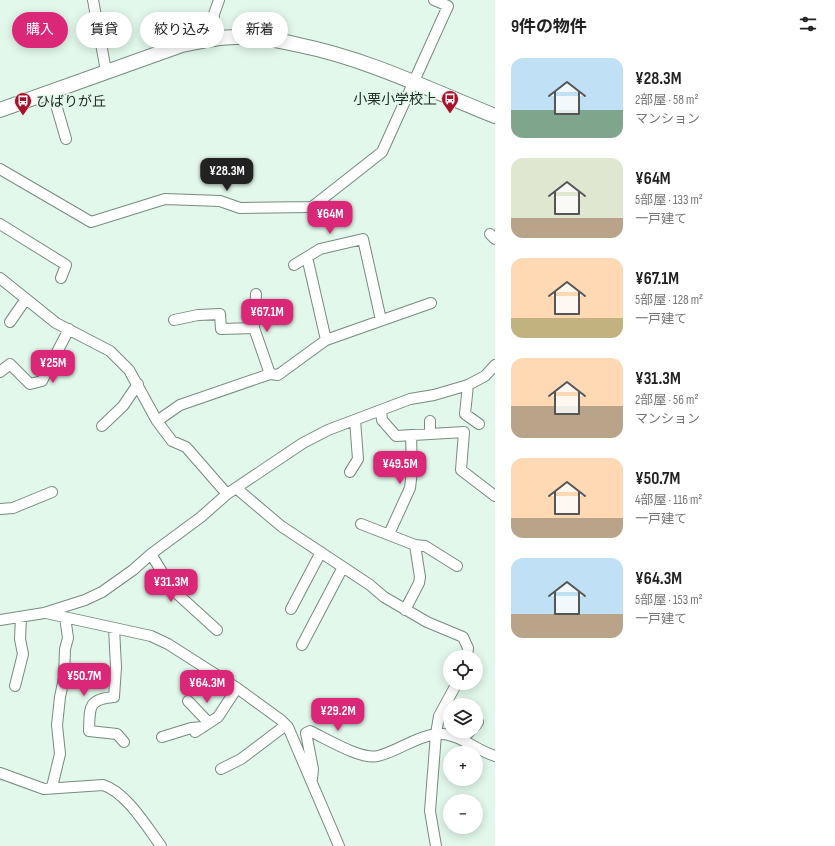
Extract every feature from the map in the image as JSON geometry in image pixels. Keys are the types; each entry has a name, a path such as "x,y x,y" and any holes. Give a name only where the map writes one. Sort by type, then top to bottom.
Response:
{"street":[{"path":"94,0 106,71"},
{"path":"215,12 219,0"},
{"path":"0,169 91,222 165,200 220,201 240,208 312,207 382,152 448,6 434,0"},
{"path":"224,38 270,38 342,55 414,82 495,116"},
{"path":"0,110 173,48"},
{"path":"52,91 66,139"},
{"path":"0,224 66,265 61,278"},
{"path":"294,265 320,249 363,239 380,320"},
{"path":"307,257 326,340"},
{"path":"0,278 56,323 110,351 129,370 138,384 157,422 172,442 186,447 227,494"},
{"path":"256,294 254,328 270,374"},
{"path":"10,322 26,300"},
{"path":"157,422 180,405 270,374 278,375 326,340 431,303"},
{"path":"174,320 198,315 220,314 221,329 254,328"},
{"path":"0,372 10,364 30,384 42,381 69,329"},
{"path":"0,620 44,613 85,600 102,592 133,570 150,554 201,517 227,494 303,443 328,430 410,399 434,395 468,385 485,376 495,365"},
{"path":"102,426 123,406 138,384"},
{"path":"468,385 465,414 479,424"},
{"path":"382,410 382,420 396,436 464,432 461,470 495,496"},
{"path":"350,472 358,459 355,420"},
{"path":"430,421 430,434"},
{"path":"388,534 410,488 412,471 411,435"},
{"path":"236,488 281,526 370,585 384,597 427,622 463,637 468,650"},
{"path":"0,509 12,508 52,492"},
{"path":"361,524 415,545 425,546 457,566"},
{"path":"405,610 419,583 420,577 415,545"},
{"path":"291,610 321,552"},
{"path":"150,554 173,590 217,630"},
{"path":"302,645 343,567"},
{"path":"44,613 151,636 168,644 237,688 286,725 339,846"},
{"path":"15,686 23,654 20,639 21,617"},
{"path":"52,787 60,754 57,725 64,678 65,649 68,638 65,618"},
{"path":"114,628 116,667 114,697 102,698 94,702 90,707 89,732 117,734 124,742"},
{"path":"162,738 190,728 202,727 218,717 237,688"},
{"path":"436,846 430,811 436,734 439,716 453,690"},
{"path":"188,701 202,727"},
{"path":"221,769 241,759 286,725"},
{"path":"312,783 313,769 306,733 310,731 358,753 369,756 378,756 412,741 436,734 454,736 495,756"},
{"path":"0,773 44,789 52,787 103,785 112,788 138,816 161,846"}],"place":[{"name":"小栗小学校上","path":"450,114"},
{"name":"ひばりが丘","path":"23,116"}]}
